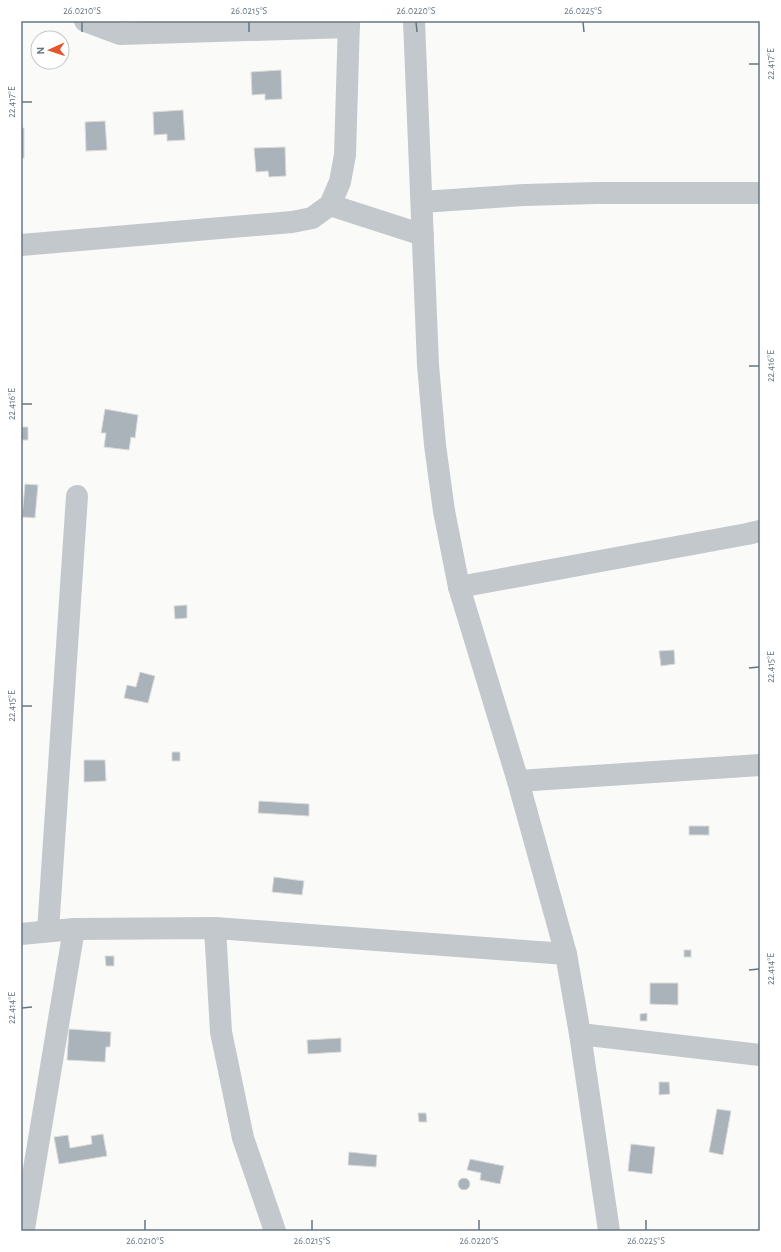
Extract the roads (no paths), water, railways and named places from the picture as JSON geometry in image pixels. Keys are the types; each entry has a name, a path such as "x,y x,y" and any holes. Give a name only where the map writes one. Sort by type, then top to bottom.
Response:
{"street":[{"path":"21,245 292,222 312,218 330,205 340,182 345,155 349,24 120,34 85,21"},
{"path":"414,21 428,365 435,445 444,511 459,587 518,781 566,954 580,1034 609,1231"},
{"path":"422,202 524,195 597,193 760,193"},
{"path":"330,205 423,235"},
{"path":"48,931 77,496"},
{"path":"459,587 760,531"},
{"path":"518,781 760,764"},
{"path":"21,934 74,929 215,928 566,954"},
{"path":"215,928 221,1032 243,1138 275,1231"},
{"path":"29,1230 74,929"},
{"path":"580,1034 760,1055"}]}
